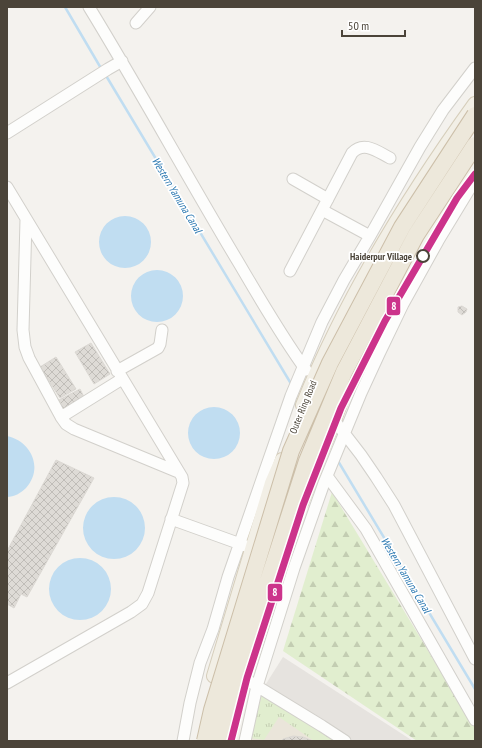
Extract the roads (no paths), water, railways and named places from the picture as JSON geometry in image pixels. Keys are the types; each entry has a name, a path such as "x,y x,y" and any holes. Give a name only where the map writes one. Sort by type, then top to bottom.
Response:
{"highway":[{"name":"Outer Ring Road","path":"205,741 212,710 291,451 330,363 402,227 475,115"},
{"path":"220,741 227,709 307,461 344,372 416,235 475,145"}],"main road":[{"name":"Outer Ring Road","path":"199,741 206,706 272,483 313,381 355,295 384,241 448,142 475,104"},
{"path":"225,741 248,657 296,516 361,354 397,280 427,228 475,158"},
{"path":"419,186 445,202"}],"street":[{"path":"89,7 266,309 313,381"},
{"path":"136,23 150,7"},
{"path":"7,133 122,61"},
{"path":"183,741 190,703 200,663 213,629 239,543 291,396 322,322 344,280 420,147 443,110 475,68"},
{"path":"290,271 352,153 361,147 369,148 390,158"},
{"path":"293,179 328,199"},
{"path":"244,741 257,686 294,568 327,476 367,380 403,304 438,241 475,180"},
{"path":"7,187 182,478 183,483 148,593 142,604 131,612 7,683"},
{"path":"322,210 370,236"},
{"path":"26,219 23,330 25,347 29,358 61,417 66,424 74,429 178,472"},
{"path":"61,417 158,348 162,330"},
{"path":"334,420 362,455 394,505 475,659"},
{"path":"327,476 366,529 475,720"},
{"path":"171,519 253,548"},
{"path":"242,677 345,741"}],"water":[{"path":"120,216 130,216 144,223 151,237 151,247 144,261 130,268 120,268 110,264 103,257 99,247 99,237 103,227 110,220"},
{"path":"152,270 162,270 176,277 183,291 183,301 176,315 162,322 152,322 142,318 135,311 131,301 131,291 135,281 142,274"},
{"path":"209,407 219,407 233,414 240,428 240,438 233,452 219,459 209,459 199,455 192,448 188,438 188,428 192,418 199,411"},
{"path":"7,436 23,443 28,449 32,456 34,472 31,480 22,492 7,497"},
{"path":"114,497 126,499 136,506 143,516 145,528 143,540 136,550 126,557 114,559 102,557 92,550 85,540 83,528 85,516 92,506 102,499"},
{"path":"80,558 92,560 102,567 109,577 111,589 109,601 102,611 92,618 80,620 68,618 58,611 51,601 49,589 51,577 58,567 68,560"}],"waterway":[{"name":"Western Yamuna Canal","path":"65,7 102,70"},
{"name":"Western Yamuna Canal","path":"105,74 290,382"},
{"name":"Western Yamuna Canal","path":"338,461 475,689"}],"place":[{"name":"Haiderpur Village","path":"423,256"}]}
